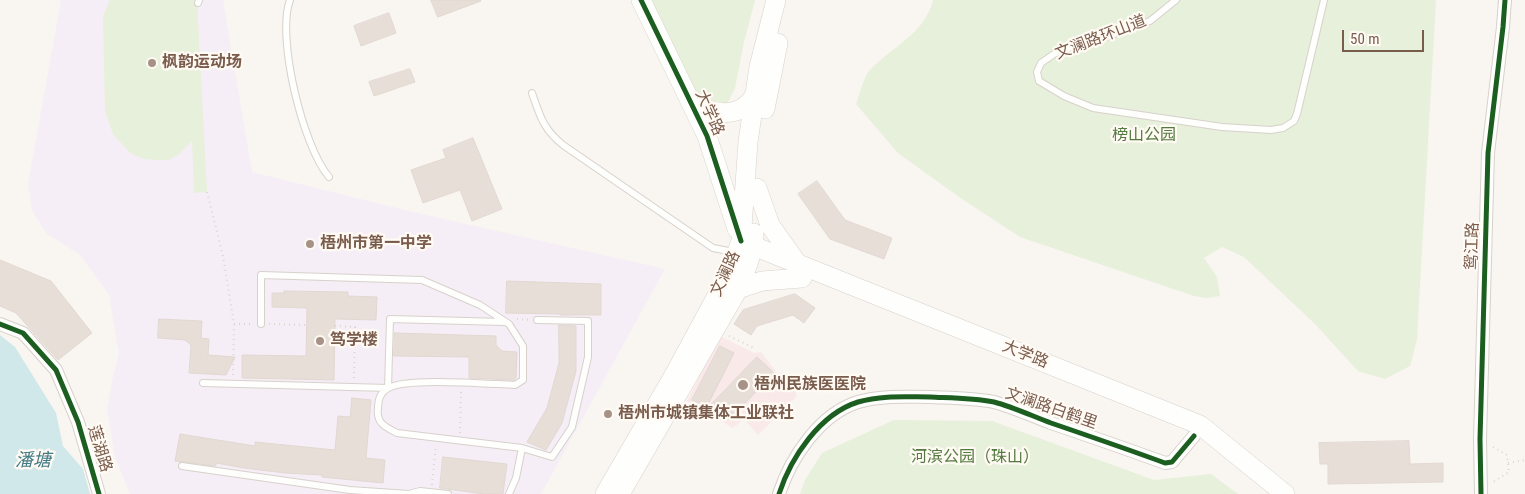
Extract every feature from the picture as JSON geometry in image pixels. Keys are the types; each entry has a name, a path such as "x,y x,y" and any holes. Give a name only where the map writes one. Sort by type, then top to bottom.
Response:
{"main road":[{"name":"大学路","path":"642,0 707,136 745,249 1200,425 1285,494"},
{"name":"文澜路","path":"605,494 745,249 748,142 759,67 776,0"},
{"name":"文澜路","path":"620,494 738,289 757,188 760,144 771,72 788,0"},
{"path":"691,102 711,112 732,112 747,106 755,94"},
{"path":"738,289 800,271 770,225 757,188"},
{"name":"大学路","path":"800,271 1194,436 1268,494"}],"street":[{"name":"鸳江路","path":"1481,492 1480,439 1488,153 1505,0"},
{"name":"莲湖路","path":"0,324 23,333 56,370 78,422 99,494"},
{"name":"文澜路白鹤里","path":"779,494 789,471 811,436 842,410 874,398 900,396 960,398 995,403 1166,463 1172,462 1194,436"}],"lane":[{"path":"290,0 286,28 288,54 298,105 315,156 320,167 329,177"},
{"name":"文澜路环山道","path":"1176,0 1150,21 1098,40 1065,48 1054,54 1041,63 1037,72 1039,81 1064,96 1093,108 1222,127 1271,130 1283,128 1294,121 1298,114 1324,0"},
{"path":"532,93 546,128 563,145 713,248 745,249"},
{"path":"204,383 388,388 410,382 515,385 523,380 523,346 503,320 480,305 422,280 261,275 261,324"},
{"path":"503,320 390,319 388,388 378,402 377,415 382,426 397,433 522,448 552,457 572,427 588,357 588,321 537,320"},
{"path":"509,494 516,478 522,448"},
{"path":"182,466 350,490 408,494 420,491 448,494"}],"path":[{"path":"207,192 223,256 234,324 232,384"},
{"path":"503,320 537,320"},
{"path":"234,324 306,325"},
{"path":"335,326 355,327 354,387"},
{"path":"715,329 756,350"},
{"path":"460,440 461,384"},
{"path":"431,492 437,438"},
{"path":"1480,439 1507,456 1509,472 1481,492"},
{"path":"1508,463 1525,460"}],"shaded area":[{"name":"梧州市第一中学","path":"61,0 223,0 252,172 409,211 665,269 541,494 130,494 115,457 107,409 119,354 109,295 80,255 46,233 32,210 28,184"},
{"name":"梧州民族医医院","path":"720,336 754,353 761,352 778,374 784,372 797,396 758,435 744,419 733,428 687,401"}],"green space":[{"name":"枫韵运动场","path":"110,0 197,0 207,192 194,193 192,141 177,156 168,160 155,160 144,159 130,153 113,134 105,111 103,16"},
{"path":"646,0 755,0 735,88 727,104 719,107 699,98 691,88"},
{"name":"榜山公园","path":"933,0 1436,0 1417,339 1410,366 1385,379 1358,371 1315,324 1244,257 1222,247 1204,258 1217,277 1220,296 1207,298 1194,296 1020,237 959,197 898,153 856,104 863,82 869,71 915,31 929,12"},
{"name":"河滨公园（珠山）","path":"894,420 992,421 1154,480 1211,474 1238,494 800,494 805,480 822,453"}],"water":[{"name":"潘塘","path":"0,335 15,347 56,413 63,446 83,469 90,494 0,494"}],"building":[{"path":"431,0 480,0 481,1 438,17"},
{"path":"389,13 396,33 361,46 354,26"},
{"path":"410,69 415,82 374,96 369,82"},
{"path":"473,138 502,209 472,221 460,190 423,203 411,170 446,158 443,150"},
{"path":"817,181 845,220 892,238 884,259 830,239 798,194"},
{"path":"0,260 51,281 92,333 58,360 16,313 0,306"},
{"path":"507,281 601,284 601,315 506,313"},
{"name":"笃学楼","path":"284,291 348,292 348,296 377,297 376,320 335,319 334,380 242,378 242,355 306,356 307,308 272,307 272,293 284,293"},
{"path":"795,294 815,308 804,323 793,315 757,326 751,335 734,324 743,310"},
{"path":"159,319 202,321 201,338 209,339 208,355 235,357 226,375 189,373 191,345 185,340 158,338"},
{"path":"559,325 576,326 576,371 562,423 546,450 527,442 547,408 559,363"},
{"path":"395,333 496,336 496,345 502,351 517,352 516,378 514,380 469,378 469,357 394,356"},
{"path":"720,346 734,353 704,412 704,406 692,400"},
{"path":"757,357 774,373 729,420 712,404"},
{"path":"352,398 371,400 366,458 385,460 383,483 322,477 322,475 285,473 216,463 216,466 175,461 180,434 255,446 255,442 335,450 338,416 350,417"},
{"path":"1409,441 1410,464 1443,463 1443,482 1328,484 1328,464 1320,464 1319,443"},
{"path":"443,457 507,464 503,494 484,494 440,488"}],"cycle path":[{"path":"641,0 707,136 741,241"},
{"path":"1481,494 1480,439 1488,153 1505,0"},
{"path":"0,324 23,333 56,370 78,422 99,494"},
{"path":"779,494 784,480 799,452 819,427 844,408 858,402 876,398 930,397 994,402 1165,463 1172,462 1194,436"}],"place":[{"name":"枫韵运动场","path":"152,63"},
{"name":"梧州市第一中学","path":"310,244"},
{"name":"笃学楼","path":"320,341"},
{"name":"梧州民族医医院","path":"743,385"},
{"name":"梧州市城镇集体工业联社","path":"608,414"}]}
